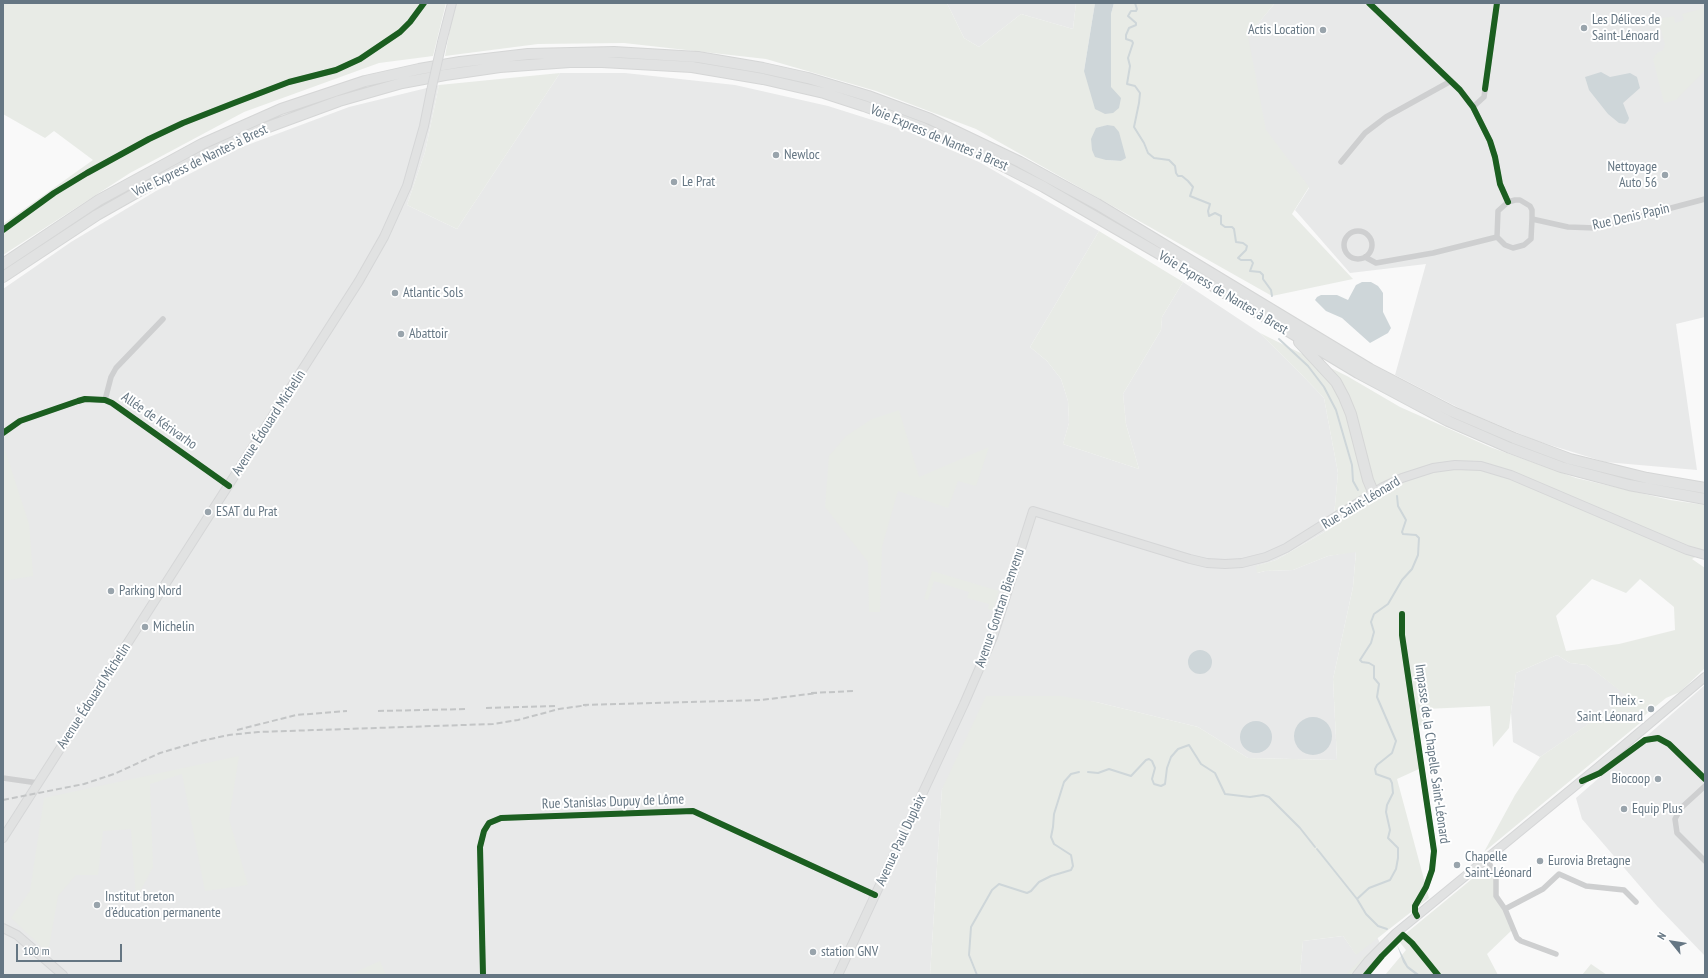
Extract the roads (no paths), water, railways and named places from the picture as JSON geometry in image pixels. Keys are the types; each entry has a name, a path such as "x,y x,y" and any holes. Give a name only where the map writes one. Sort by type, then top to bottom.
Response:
{"highway":[{"name":"Voie Express de Nantes à Brest","path":"3,264 99,200 202,144 281,109 365,81 432,66 528,54 614,52 671,54 705,58 763,68 814,80 868,96 930,119 1013,159 1084,197 1347,355 1453,412 1514,438 1570,459 1647,478 1705,488"},
{"name":"Voie Express de Nantes à Brest","path":"3,277 97,215 173,172 254,133 339,101 402,84 444,75 500,67 570,62 634,63 719,71 791,85 864,106 923,128 1001,164 1076,205 1358,374 1414,404 1524,454 1605,480 1648,489 1705,498"},
{"path":"1294,336 1304,349 1336,382 1344,397 1355,425 1368,480 1374,494"}],"main road":[{"name":"Avenue Édouard Michelin","path":"3,838 345,305 384,237 407,186 424,126 452,3"},
{"name":"Rue Saint-Léonard","path":"1034,511 1190,559 1207,563 1242,563 1266,557 1286,548 1383,488 1402,478 1433,468 1455,465 1481,466 1511,475 1687,550 1705,555"},
{"name":"Avenue Gontran Bienvenu","path":"964,704 993,638 1034,511"},
{"name":"Rue Saint-Léonard","path":"1687,550 1705,561"},
{"path":"1357,975 1396,933 1582,781 1705,676"},
{"name":"Avenue Paul Duplaix","path":"838,975 964,704"},
{"path":"3,928 17,935 63,975"}],"street":[{"path":"3,230 61,189 149,139 183,123 289,82 336,70 360,59 400,32 410,22 424,3"},
{"path":"1369,3 1451,82 1473,107 1490,141 1495,157 1500,184 1508,202"},
{"path":"1473,107 1484,97 1497,3"},
{"path":"1341,162 1365,133 1386,117 1451,82"},
{"name":"Rue Denis Papin","path":"1532,219 1568,227 1596,228 1705,199"},
{"path":"1515,200 1525,203 1532,210 1532,219 1531,239 1519,248 1510,248 1497,237 1498,211 1508,202 1515,200"},
{"path":"1365,257 1369,254 1372,246 1370,238 1367,234 1358,231 1350,234 1344,241 1347,255 1356,259 1365,257 1376,263 1433,253 1497,237"},
{"path":"105,400 111,377 116,368 163,319"},
{"name":"Allée de Kérivarho","path":"3,433 20,421 78,401 85,399 105,400 112,403 229,486"},
{"name":"Impasse de la Chapelle Saint-Léonard","path":"1402,614 1402,635 1434,851 1430,876 1426,887 1415,906 1417,916"},
{"path":"1582,781 1600,773 1645,740 1658,738 1669,744 1705,779"},
{"path":"3,778 38,783"},
{"path":"1705,786 1681,808 1676,820 1677,832 1705,861"},
{"name":"Rue Stanislas Dupuy de Lôme","path":"483,975 480,847 484,831 489,823 501,818 693,811 875,895"},
{"path":"1487,858 1496,872 1496,896 1505,909 1517,938 1521,941 1556,954"},
{"path":"1505,909 1543,889 1559,874 1586,886 1624,890 1636,902"}],"waterway":[{"path":"1135,3 1137,9 1136,11 1131,11 1128,16 1136,23 1136,25 1129,28 1126,35 1126,39 1132,41 1133,43 1128,58 1130,66 1127,84 1135,86 1140,93 1134,127 1144,143 1148,153 1154,158 1169,160 1175,166 1178,176 1182,176 1193,187 1190,196 1210,204 1208,211 1209,216 1215,213 1221,216 1221,224 1225,227 1232,227 1234,229 1236,242 1243,243 1247,246 1246,250 1238,258 1241,260 1251,260 1253,263 1250,271 1260,272 1263,275 1263,279 1271,290 1272,296"},
{"path":"1279,339 1308,366 1324,387 1336,410 1352,465 1353,481 1358,490"},
{"path":"1357,899 1369,888 1390,880 1396,869 1398,858 1398,848 1388,838 1390,830 1386,812 1387,805 1393,793 1392,783 1390,779 1376,774 1375,769 1377,765 1392,753 1396,741 1377,697 1379,684 1374,678 1374,666 1360,660 1371,643 1374,632 1371,622 1374,614 1388,604 1402,580 1412,569 1418,555 1419,538 1416,535 1403,534 1402,532 1406,520 1398,506 1397,496"},
{"path":"1088,772 1098,773 1109,769 1131,776 1146,760 1149,759 1152,761 1155,768 1152,779 1154,784 1161,786 1165,784 1167,768 1171,757 1178,749 1189,745 1201,764 1215,773 1225,794 1250,797 1263,795 1269,797 1300,828 1315,847"},
{"path":"977,975 969,955 971,927 992,890 999,884 1027,893 1031,891 1039,882 1051,876 1071,870 1073,866 1071,855 1054,844 1051,837 1054,814 1064,782 1071,774 1079,772"},
{"path":"1317,849 1357,899 1366,914 1378,926 1387,929"}],"railway":[{"path":"811,693 855,691"},
{"path":"583,705 761,700 817,693"},
{"path":"3,800 84,784 114,774 160,753 201,741 229,735 258,732 493,724 518,720 559,709 588,705"},
{"path":"486,708 555,706"},
{"path":"378,711 468,709"},
{"path":"237,730 296,715 347,711"}],"place":[{"name":"Les Délices de Saint-Lénoard","path":"1584,28"},
{"name":"Actis Location","path":"1323,30"},
{"name":"Newloc","path":"776,155"},
{"name":"Nettoyage Auto 56","path":"1665,175"},
{"name":"Le Prat","path":"674,182"},
{"name":"Atlantic Sols","path":"395,293"},
{"name":"Abattoir","path":"401,334"},
{"name":"ESAT du Prat","path":"208,512"},
{"name":"Parking Nord","path":"111,591"},
{"name":"Michelin","path":"145,627"},
{"name":"Theix - Saint Léonard","path":"1651,709"},
{"name":"Biocoop","path":"1658,779"},
{"name":"Equip Plus","path":"1624,809"},
{"name":"Eurovia Bretagne","path":"1540,861"},
{"name":"Chapelle Saint-Léonard","path":"1457,865"},
{"name":"Institut breton d’éducation permanente","path":"97,905"},
{"name":"station GNV","path":"813,952"}]}
